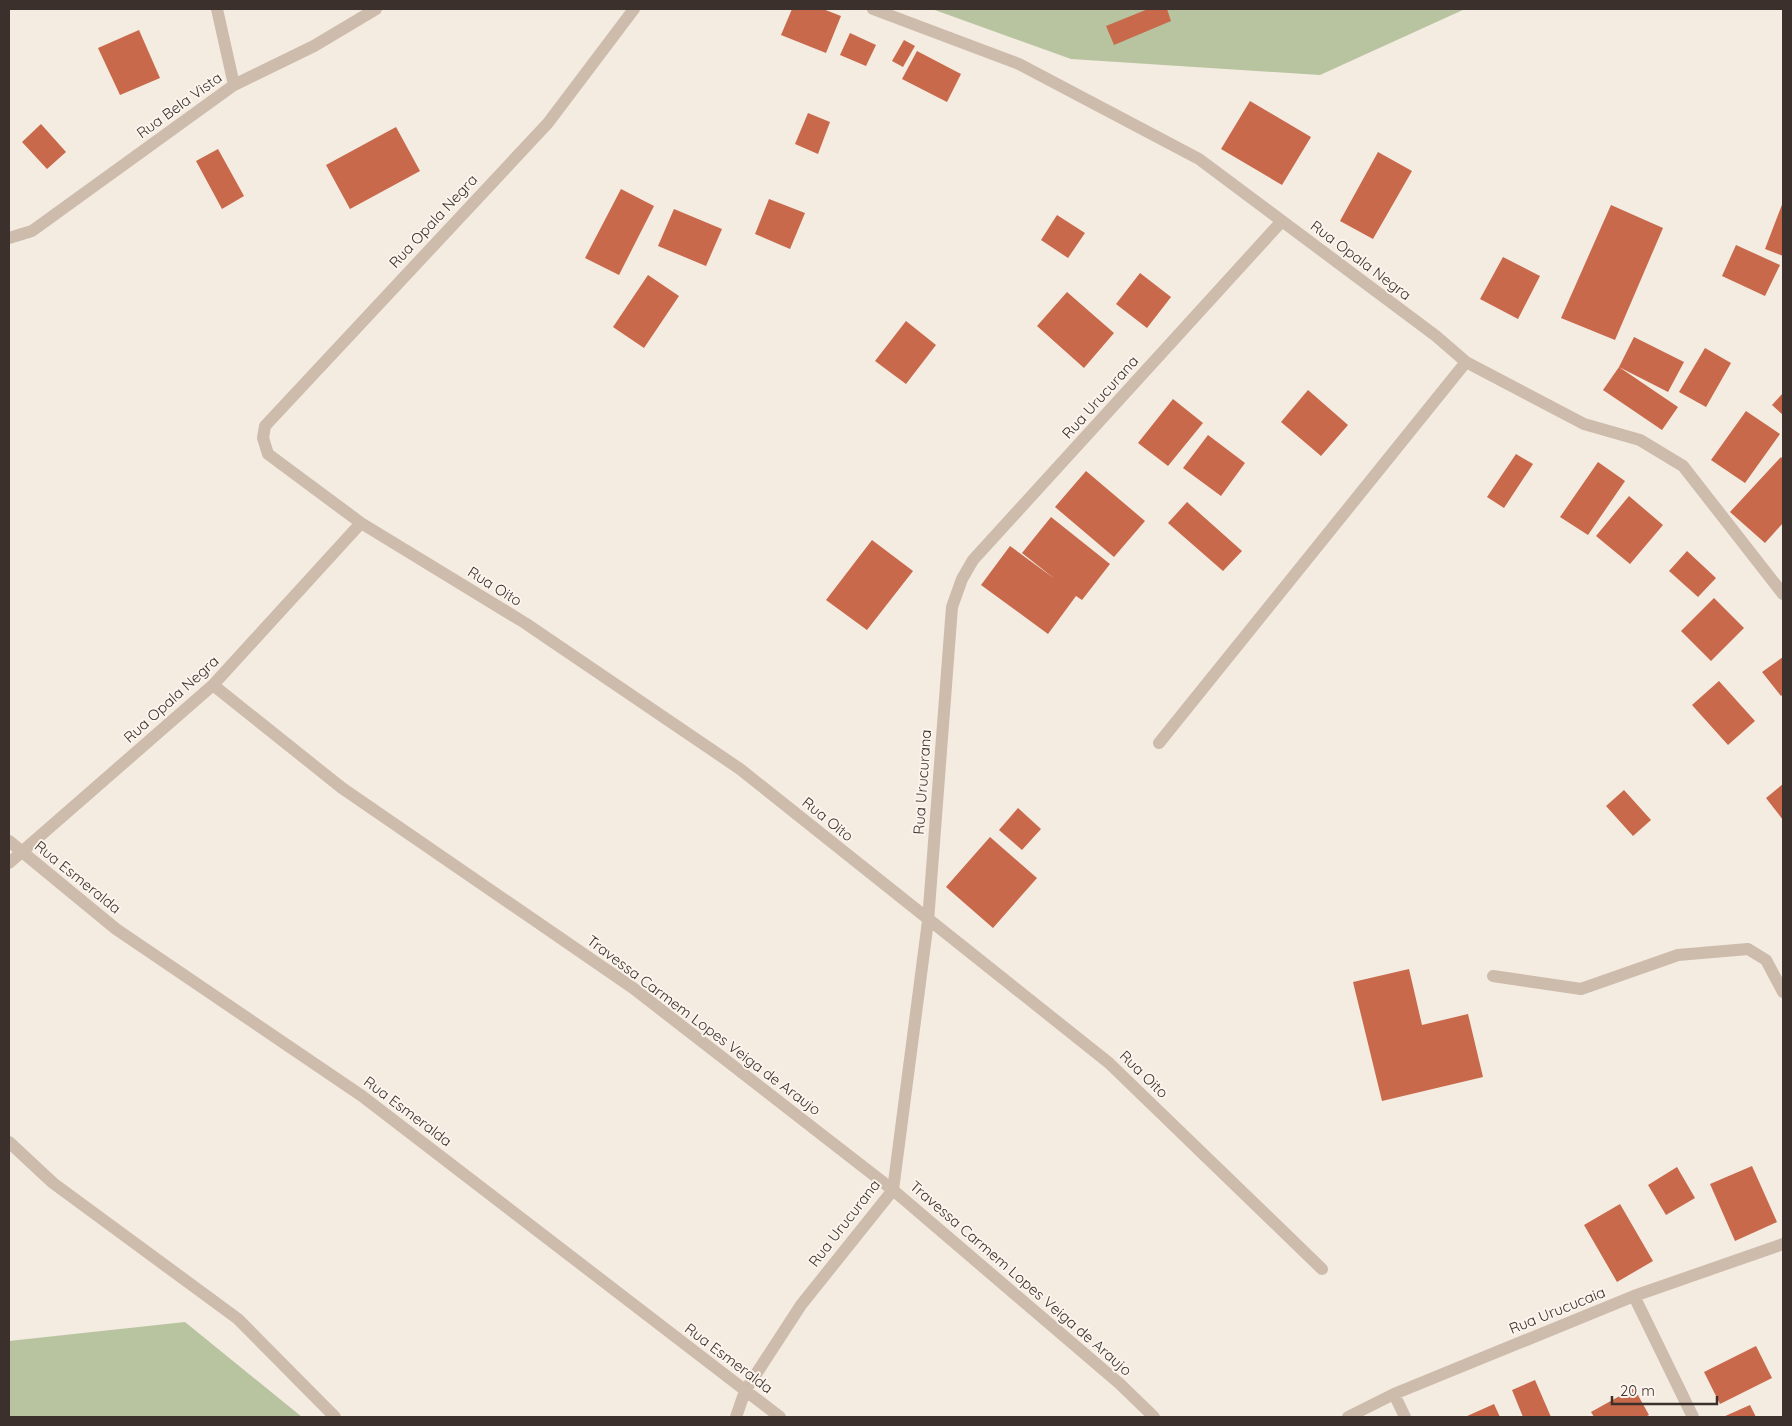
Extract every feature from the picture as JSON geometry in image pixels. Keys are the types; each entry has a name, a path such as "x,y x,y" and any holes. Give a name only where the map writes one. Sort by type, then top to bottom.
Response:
{"street":[{"path":"217,9 234,85"},
{"name":"Rua Bela Vista","path":"9,238 32,231 234,85 314,46 376,9"},
{"name":"Rua Opala Negra","path":"268,454 263,438 265,426 548,123 634,9"},
{"name":"Rua Opala Negra","path":"873,9 1019,64 1199,159 1436,336 1466,362 1584,424 1640,440 1684,466 1783,594"},
{"name":"Rua Urucurana","path":"736,1417 745,1391 801,1305 893,1190 928,921 952,606 962,579 973,560 1282,221"},
{"path":"1159,743 1466,362"},
{"name":"Rua Oito","path":"268,454 361,523 525,624 740,769 928,921 1109,1063 1322,1269"},
{"name":"Rua Opala Negra","path":"9,863 213,686 361,523"},
{"name":"Travessa Carmem Lopes Veiga de Araujo","path":"213,686 342,788 633,988 893,1190 1120,1384 1154,1417"},
{"name":"Rua Esmeralda","path":"9,840 116,929 362,1096 780,1417"},
{"path":"1493,976 1581,989 1678,955 1748,949 1766,960 1781,987"},
{"path":"9,1142 53,1183 238,1319 335,1417"},
{"name":"Rua Urucucaia","path":"1348,1417 1394,1394 1634,1296 1783,1244"},
{"path":"1634,1296 1693,1417"},
{"path":"1394,1394 1405,1417"}],"green space":[{"path":"932,9 1465,9 1320,75 1071,59"},
{"path":"185,1322 302,1417 9,1417 9,1341"}],"building":[{"path":"792,9 823,9 841,16 826,53 781,35"},
{"path":"1148,9 1167,9 1171,21 1114,45 1106,26"},
{"path":"139,30 160,78 120,95 98,48"},
{"path":"850,33 876,45 866,66 840,55"},
{"path":"904,40 915,46 903,67 892,61"},
{"path":"917,51 961,74 947,102 902,79"},
{"path":"1250,101 1311,137 1282,185 1221,149"},
{"path":"808,113 830,122 818,154 795,144"},
{"path":"41,124 66,152 47,169 22,142"},
{"path":"396,127 420,171 350,209 326,165"},
{"path":"218,149 244,196 222,209 196,161"},
{"path":"1378,152 1412,171 1373,239 1340,221"},
{"path":"621,189 654,206 619,275 585,258"},
{"path":"769,199 805,213 790,249 755,234"},
{"path":"1783,202 1783,256 1765,249"},
{"path":"1611,205 1663,228 1615,340 1561,318"},
{"path":"674,209 722,229 706,266 658,246"},
{"path":"1057,215 1085,233 1068,258 1041,240"},
{"path":"1736,245 1780,265 1765,296 1722,276"},
{"path":"1503,257 1540,276 1518,319 1480,299"},
{"path":"1140,273 1171,297 1147,328 1116,304"},
{"path":"648,275 679,296 644,348 613,327"},
{"path":"1067,292 1114,333 1084,368 1037,326"},
{"path":"906,321 936,345 906,384 875,361"},
{"path":"1634,337 1684,362 1668,392 1619,367"},
{"path":"1705,348 1731,363 1706,407 1679,392"},
{"path":"1619,367 1678,407 1662,430 1603,390"},
{"path":"1308,390 1348,425 1321,456 1281,422"},
{"path":"1783,393 1783,415 1772,405"},
{"path":"1173,399 1203,423 1168,466 1138,443"},
{"path":"1746,411 1780,434 1745,483 1711,460"},
{"path":"1208,435 1245,463 1221,496 1183,468"},
{"path":"1516,454 1533,464 1504,508 1487,497"},
{"path":"1781,457 1783,459 1783,523 1765,543 1730,512"},
{"path":"1598,462 1625,481 1588,535 1560,517"},
{"path":"1086,471 1145,521 1114,557 1055,507"},
{"path":"1629,496 1663,525 1630,564 1596,536"},
{"path":"1187,502 1242,551 1223,571 1168,523"},
{"path":"1051,517 1110,564 1082,600 1076,596 1048,634 981,585 1010,546 1055,579 1022,553"},
{"path":"872,540 913,571 867,630 826,600"},
{"path":"1687,551 1716,578 1698,597 1669,571"},
{"path":"1714,598 1744,628 1711,661 1681,631"},
{"path":"1783,657 1783,694 1781,696 1762,672"},
{"path":"1719,681 1755,721 1728,745 1692,705"},
{"path":"1783,784 1783,820 1766,798"},
{"path":"1624,790 1651,820 1633,836 1606,806"},
{"path":"1018,808 1041,829 1022,850 999,830"},
{"path":"990,837 1037,878 993,928 946,887"},
{"path":"1409,969 1422,1025 1468,1014 1483,1077 1382,1101 1353,982"},
{"path":"1752,1166 1777,1222 1735,1241 1710,1184"},
{"path":"1677,1167 1695,1198 1666,1215 1648,1185"},
{"path":"1620,1204 1653,1261 1617,1282 1584,1225"},
{"path":"1756,1346 1772,1378 1720,1404 1704,1372"},
{"path":"1535,1380 1551,1417 1523,1417 1512,1390"},
{"path":"1634,1388 1649,1415 1645,1417 1594,1417 1591,1412"},
{"path":"1494,1404 1500,1417 1465,1417"},
{"path":"1750,1405 1756,1417 1723,1417"}]}
